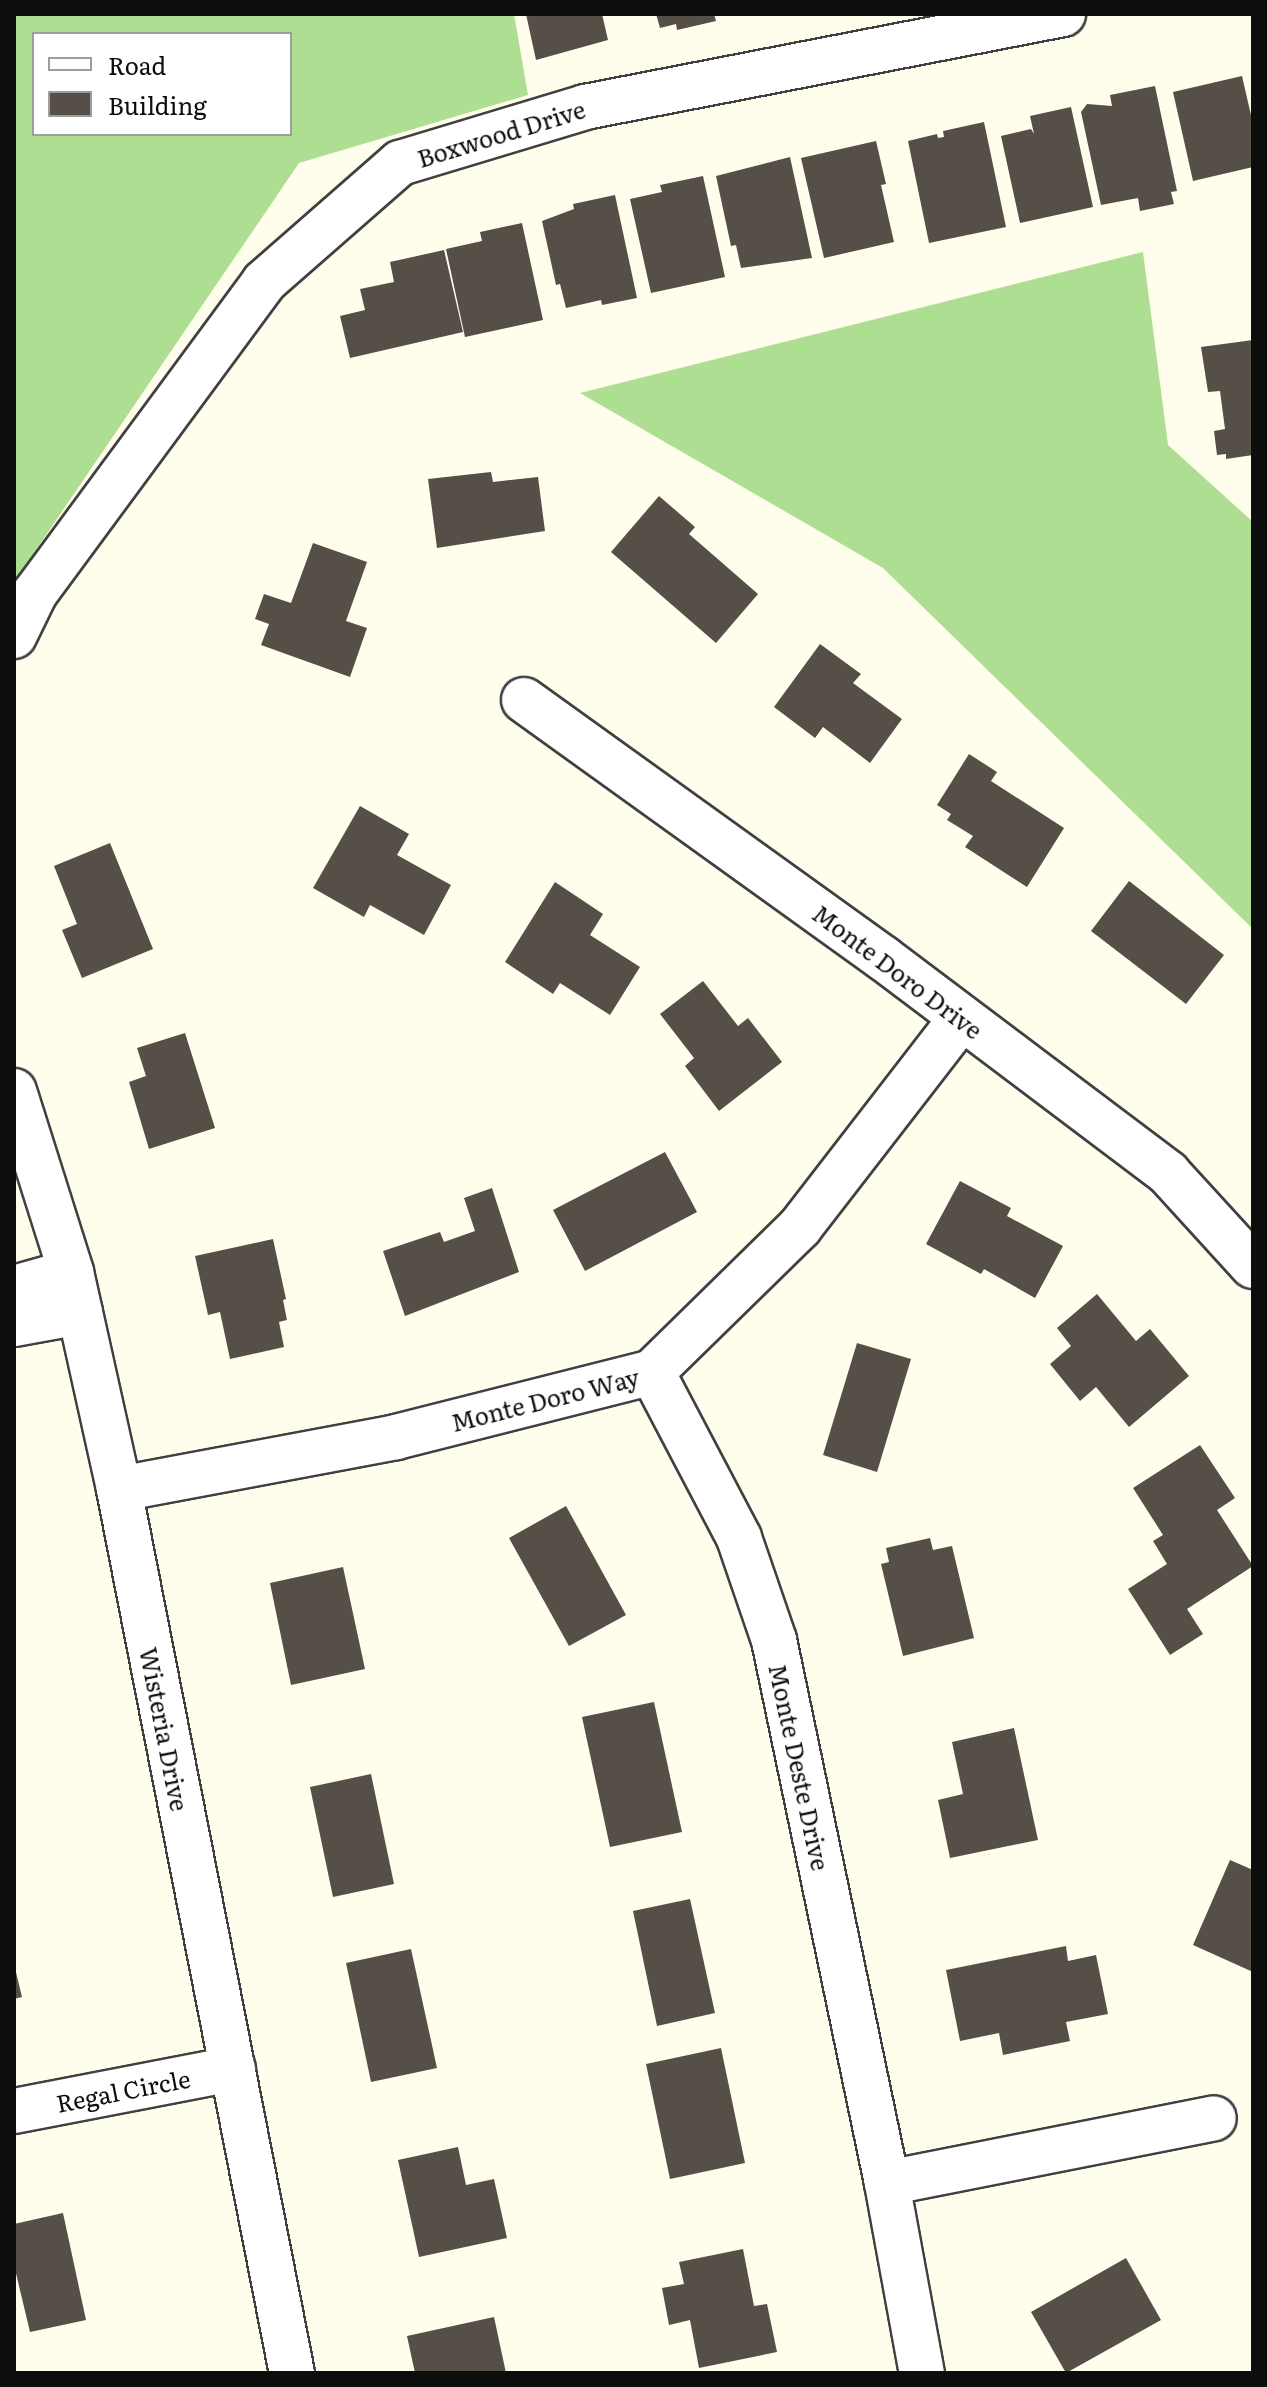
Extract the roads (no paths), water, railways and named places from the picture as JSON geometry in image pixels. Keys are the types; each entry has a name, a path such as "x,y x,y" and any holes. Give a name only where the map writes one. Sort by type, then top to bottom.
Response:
{"street":[{"name":"Boxwood Drive","path":"14,636 35,593 95,507 264,282 400,163 585,107 1063,14"},
{"name":"Monte Doro Drive","path":"524,700 883,958 1168,1173 1253,1266"},
{"name":"Monte Doro Way","path":"119,1489 396,1437 652,1372 800,1227 961,1019"},
{"name":"Wisteria Drive","path":"14,1091 75,1292 119,1489 292,2373"},
{"path":"14,1288 75,1292"},
{"path":"14,1324 75,1292"},
{"name":"Monte Deste Drive","path":"652,1372 739,1538 774,1640 887,2183 922,2373"},
{"name":"Regal Circle","path":"14,2111 233,2069"},
{"path":"887,2183 1214,2118"}]}
